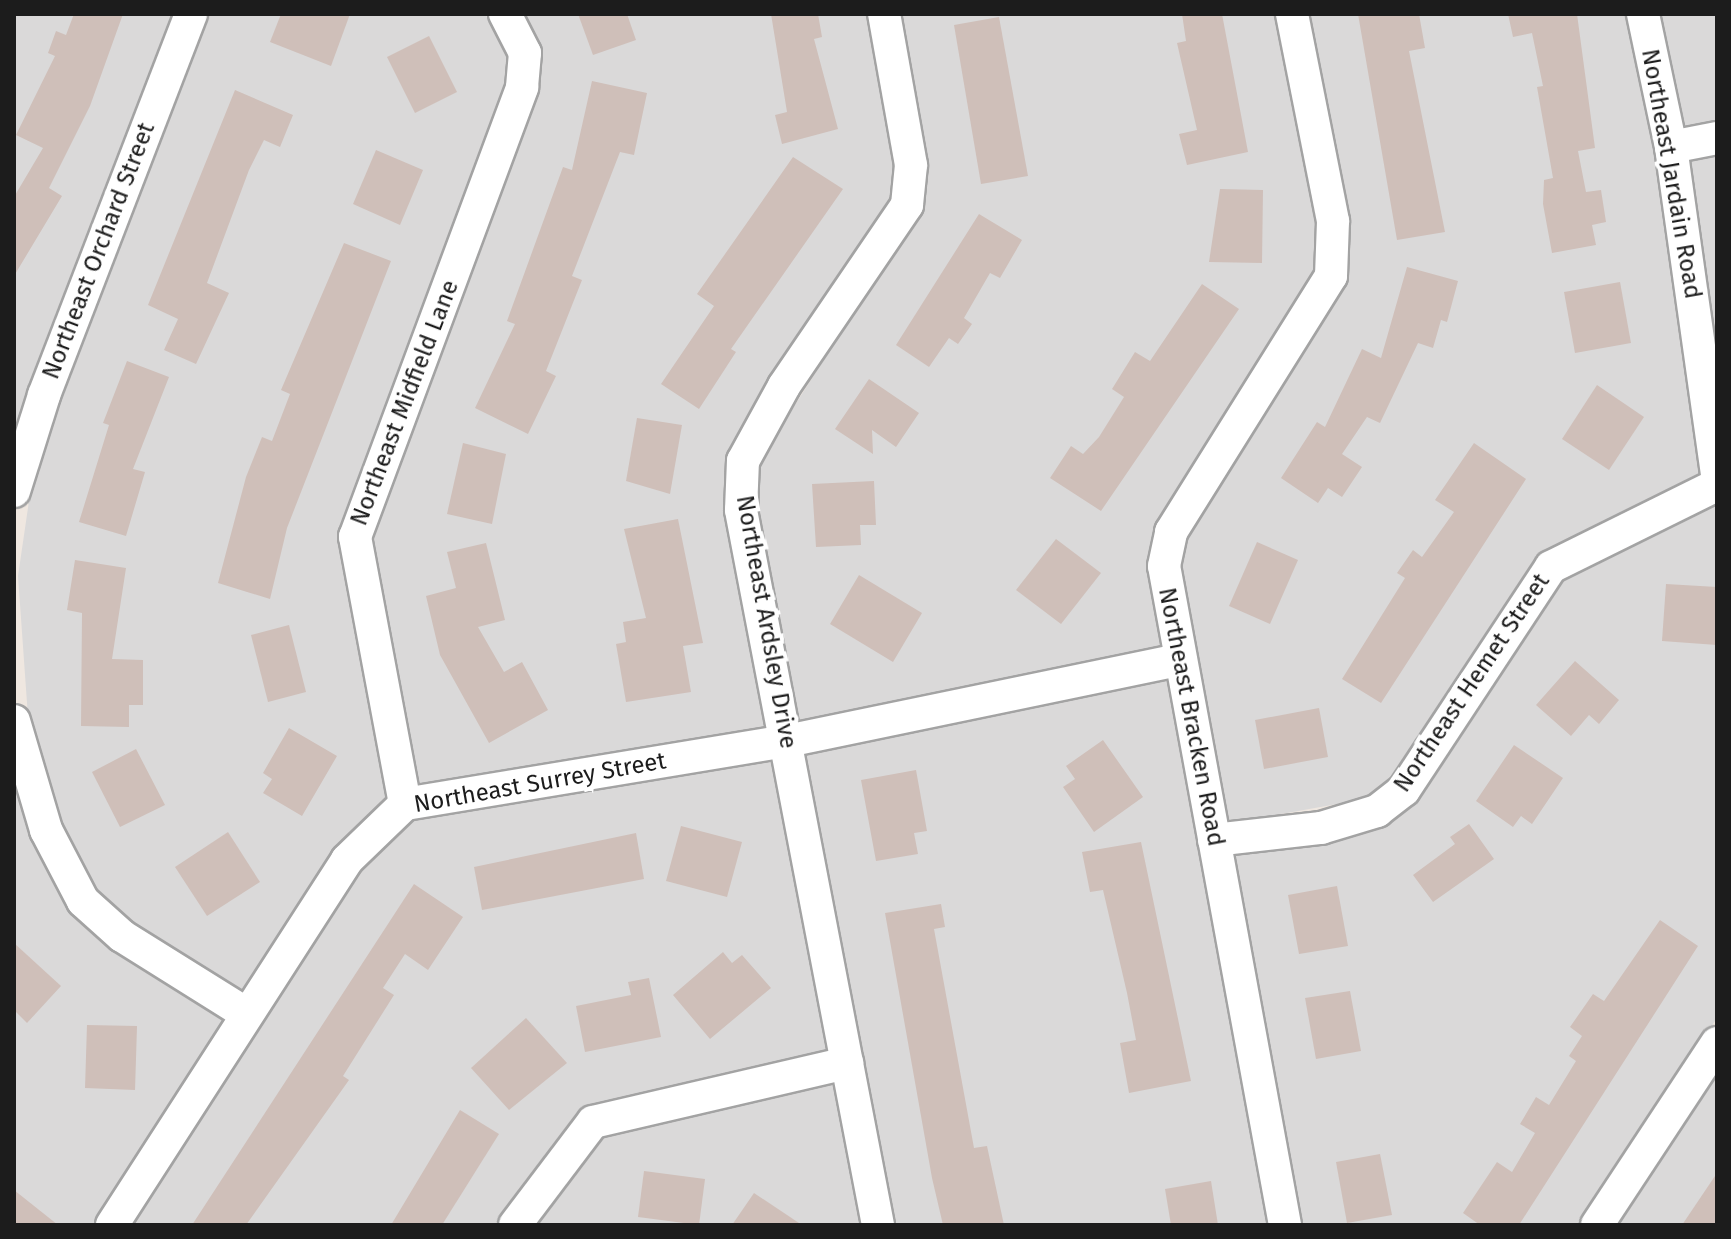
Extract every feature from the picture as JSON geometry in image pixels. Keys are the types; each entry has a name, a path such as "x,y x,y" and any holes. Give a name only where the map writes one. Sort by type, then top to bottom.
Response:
{"street":[{"name":"Northeast Orchard Street","path":"14,491 44,395 191,14"},
{"name":"Northeast Midfield Lane","path":"405,804 355,537 522,87 525,53 505,14"},
{"name":"Northeast Ardsley Drive","path":"878,1225 741,510 743,461 784,386 907,205 911,165 884,14"},
{"name":"Northeast Bracken Road","path":"1285,1225 1178,660 1164,566 1171,532 1311,317 1335,258 1292,14"},
{"name":"Northeast Jardain Road","path":"1643,14 1671,147 1717,476"},
{"path":"1671,147 1717,138"},
{"name":"Northeast Hemet Street","path":"1214,840 1321,828 1377,811 1404,790 1551,567 1717,485"},
{"name":"Northeast Surrey Street","path":"112,1225 245,1013 347,860 405,804 787,741 1178,660"},
{"path":"14,721 46,830 83,901 122,936 245,1013"},
{"path":"1597,1225 1717,1043"},
{"path":"515,1225 593,1122 847,1063"}],"shaded area":[{"path":"14,14 176,14 14,439"},
{"path":"206,14 485,14 510,56 508,85 341,537 389,800 336,852 242,993 130,923 95,891 60,823 28,717 18,576 34,467"},
{"path":"524,14 869,14 897,167 893,201 731,454 770,729 416,788 369,538 539,51"},
{"path":"899,14 1277,14 1318,224 1318,273 1149,568 1162,649 799,723 755,507 757,464 918,213"},
{"path":"1307,14 1628,14 1657,150 1702,476 1546,554 1394,780 1371,798 1226,824 1178,564 1198,514 1344,280 1346,217"},
{"path":"1657,14 1717,14 1717,123 1682,130"},
{"path":"1717,153 1717,372 1687,158"},
{"path":"1717,502 1717,1018 1581,1225 1301,1225 1232,853 1379,825 1560,578"},
{"path":"1167,678 1272,1225 893,1225 804,752"},
{"path":"776,758 830,1052 583,1113 499,1225 128,1225 358,869 410,818"},
{"path":"14,783 33,836 88,930 225,1019 96,1225 14,1225"},
{"path":"1717,1068 1717,1225 1613,1225"},
{"path":"836,1081 863,1225 532,1225 600,1135"}],"building":[{"path":"74,14 123,14 90,106 49,188 62,196 14,276 14,197 43,148 16,135 55,56 48,53 56,31 66,35"},
{"path":"281,14 350,14 331,66 270,42"},
{"path":"578,14 627,14 636,40 593,55"},
{"path":"771,14 818,14 822,37 814,39 838,129 782,144 775,115 787,112"},
{"path":"1182,14 1222,14 1248,152 1187,165 1179,134 1197,130 1177,43 1186,41"},
{"path":"1358,14 1419,14 1425,48 1409,51 1445,232 1397,240"},
{"path":"1508,14 1577,14 1595,148 1578,151 1586,192 1601,190 1606,222 1592,225 1596,245 1552,253 1543,204 1544,180 1553,178 1537,87 1543,86 1532,33 1513,37"},
{"path":"999,17 1028,176 981,184 954,25"},
{"path":"429,36 457,92 415,113 387,57"},
{"path":"592,81 647,93 634,155 620,152 572,276 582,280 546,371 556,376 528,434 475,408 515,324 507,321 563,167 572,170"},
{"path":"235,90 293,115 280,147 264,140 249,170 207,283 229,293 196,364 164,350 178,319 148,305"},
{"path":"376,150 423,170 400,225 353,204"},
{"path":"793,157 843,189 731,349 736,352 699,409 661,384 714,306 697,294"},
{"path":"1220,189 1263,190 1262,263 1209,262"},
{"path":"979,214 1022,240 1000,278 990,273 964,318 972,324 958,344 949,338 929,367 896,345"},
{"path":"344,243 391,261 287,528 270,599 218,583 246,477 262,437 272,441 290,394 281,390"},
{"path":"1407,267 1458,281 1447,322 1441,320 1433,348 1418,343 1380,423 1367,417 1342,454 1362,467 1342,497 1328,488 1318,503 1281,478 1317,422 1325,427 1362,349 1381,358"},
{"path":"1620,282 1631,343 1575,353 1564,292"},
{"path":"1202,284 1239,309 1101,511 1050,478 1071,446 1083,454 1099,437 1124,397 1112,389 1135,352 1150,361"},
{"path":"127,361 169,377 133,469 145,472 126,536 79,522 109,425 103,423"},
{"path":"869,379 919,413 896,447 872,430 873,454 835,429"},
{"path":"1597,385 1644,417 1609,470 1562,439"},
{"path":"637,418 682,425 670,494 626,481"},
{"path":"463,443 506,454 492,524 447,514"},
{"path":"1474,443 1526,479 1381,703 1342,679 1405,578 1397,573 1413,550 1422,557 1454,512 1435,500"},
{"path":"874,481 876,525 860,525 861,545 816,547 812,484"},
{"path":"678,519 703,643 683,646 691,692 626,702 616,644 626,642 623,622 646,618 624,529"},
{"path":"1056,539 1101,573 1061,624 1016,590"},
{"path":"1257,542 1298,560 1270,624 1229,606"},
{"path":"486,543 505,620 478,627 504,672 522,662 548,710 489,743 440,655 426,596 456,588 447,552"},
{"path":"75,560 126,568 112,659 143,660 143,705 129,705 129,727 81,726 82,613 67,610"},
{"path":"859,575 922,613 893,662 830,624"},
{"path":"1666,584 1717,587 1717,645 1662,641"},
{"path":"289,625 306,692 268,702 251,635"},
{"path":"1575,661 1619,700 1599,724 1589,715 1571,736 1536,705"},
{"path":"1319,708 1328,757 1264,769 1255,720"},
{"path":"289,728 337,756 302,816 263,793 272,779 263,773"},
{"path":"1103,740 1143,797 1094,832 1063,787 1075,779 1066,766"},
{"path":"1514,745 1563,778 1532,824 1521,816 1513,827 1476,801"},
{"path":"136,749 165,805 120,827 92,772"},
{"path":"916,770 927,831 914,833 918,854 876,861 861,780"},
{"path":"1469,824 1494,859 1433,902 1413,875 1455,844 1450,837"},
{"path":"681,826 742,842 727,897 666,881"},
{"path":"228,832 260,882 207,916 175,867"},
{"path":"636,833 644,879 482,910 474,867"},
{"path":"1141,842 1191,1081 1129,1093 1120,1043 1136,1040 1127,993 1103,890 1090,892 1082,852"},
{"path":"414,884 463,917 428,970 405,954 383,988 394,995 343,1076 349,1080 246,1225 192,1225"},
{"path":"1337,886 1348,946 1299,954 1288,895"},
{"path":"941,904 945,927 934,929 974,1148 987,1146 1004,1225 943,1225 932,1178 885,913"},
{"path":"1660,920 1698,946 1519,1225 1480,1225 1463,1213 1497,1162 1512,1172 1535,1133 1520,1124 1536,1097 1549,1105 1576,1061 1569,1056 1582,1036 1570,1027 1593,994 1604,1001"},
{"path":"14,943 61,986 27,1023 14,1010"},
{"path":"723,952 732,963 742,955 771,988 710,1039 673,995"},
{"path":"649,978 661,1037 585,1052 576,1006 631,995 628,982"},
{"path":"1350,991 1361,1051 1316,1059 1305,998"},
{"path":"526,1018 567,1063 509,1110 471,1068"},
{"path":"87,1025 137,1026 135,1090 85,1088"},
{"path":"460,1110 499,1134 442,1225 391,1225"},
{"path":"1380,1154 1392,1215 1347,1223 1336,1162"},
{"path":"644,1171 705,1179 699,1225 638,1217"},
{"path":"1717,1173 1717,1225 1682,1225"},
{"path":"1211,1181 1218,1225 1171,1225 1165,1189"},
{"path":"14,1190 58,1225 14,1225"},
{"path":"754,1193 802,1225 732,1225"}]}
